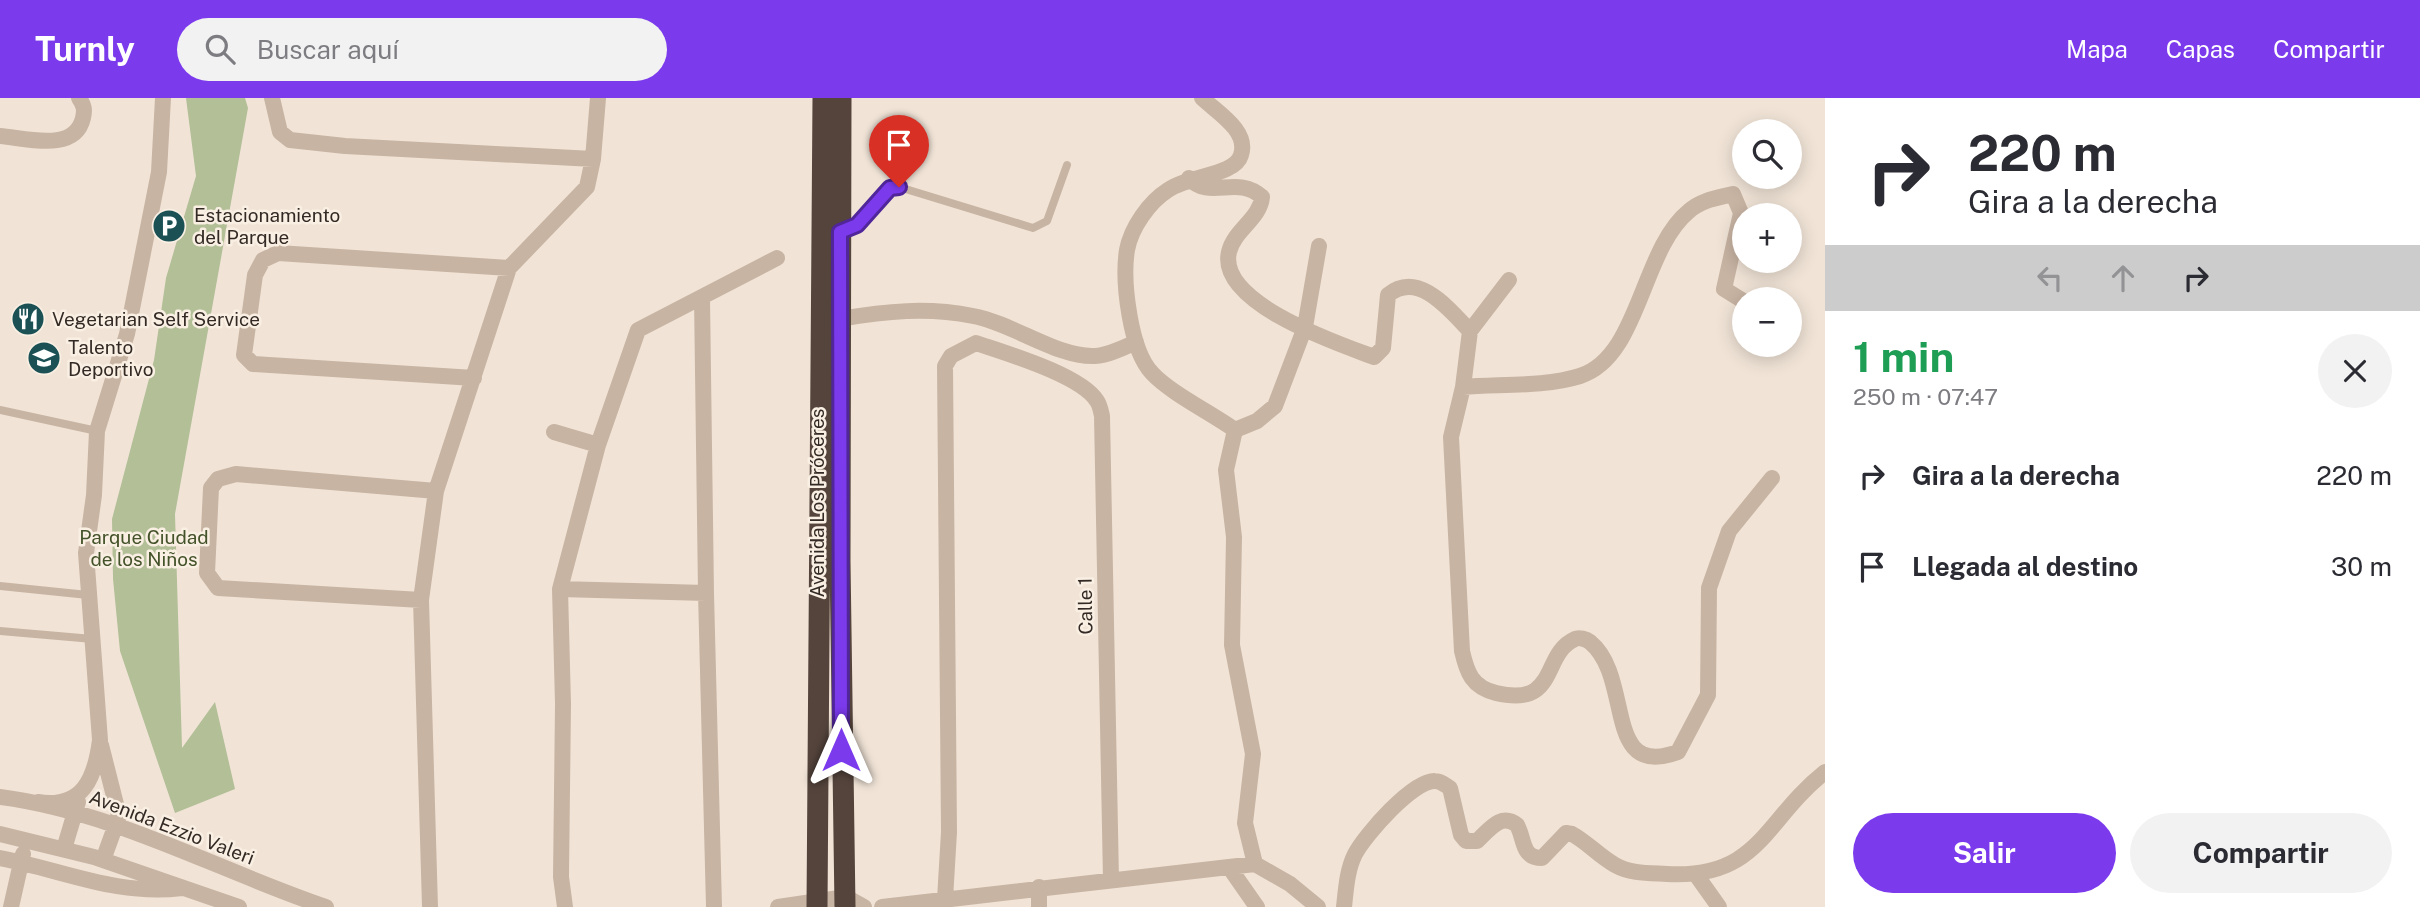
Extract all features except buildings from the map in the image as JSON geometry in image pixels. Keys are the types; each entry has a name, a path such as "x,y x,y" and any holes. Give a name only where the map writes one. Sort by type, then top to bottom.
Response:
{"highway":[{"name":"Avenida Los Próceres","path":"818,904 823,98"},
{"name":"Avenida Los Próceres","path":"842,98 842,858 851,904"}],"street":[{"path":"0,136 62,140 72,137 81,127 84,113 83,103 79,98"},
{"path":"103,860 116,824 117,801 100,740 86,553 94,495 97,431 127,334 159,172 163,98"},
{"path":"272,98 279,132 290,140 345,146 593,159"},
{"path":"430,907 421,600 436,491 509,268 587,187 593,159 598,98"},
{"path":"1202,98 1241,135 1244,147 1240,159 1229,171 1189,178 1167,190 1151,205 1138,223 1127,249 1130,315 1136,342 1151,373 1235,430"},
{"path":"1189,178 1203,188 1248,187 1262,197 1261,206 1239,232 1229,253 1230,267 1243,289 1268,312 1374,357 1383,348 1388,295 1399,286 1413,286 1447,306 1470,331"},
{"path":"1463,387 1582,376 1600,364 1620,343 1666,236 1689,211 1705,201 1733,194 1741,213 1724,289 1732,294"},
{"path":"1235,430 1257,421 1275,406 1305,327 1319,246"},
{"path":"474,378 253,364 244,355 255,275 263,260 278,253 509,268"},
{"path":"565,907 561,877 563,704 559,589 598,445 638,330 777,258"},
{"path":"1509,280 1470,331 1463,387 1451,437 1462,652 1468,677 1478,687 1517,697 1535,691 1548,676 1561,653 1574,639 1581,638 1590,642 1606,663 1617,689 1631,748 1642,756 1667,756 1678,752 1708,695 1709,588 1729,531 1772,478"},
{"path":"702,298 714,907"},
{"path":"840,319 911,309 950,312 999,323 1080,355 1096,356 1136,342"},
{"name":"Calle 1","path":"946,899 949,819 945,366 950,356 975,343 1038,365 1086,389 1098,402 1102,416 1111,880"},
{"path":"1235,430 1226,470 1234,537 1232,645 1253,754 1245,823 1255,864"},
{"path":"554,432 598,445"},
{"path":"421,600 218,588 206,573 211,488 218,479 236,474 436,491"},
{"path":"559,589 706,593"},
{"path":"64,849 82,790 95,770 100,740"},
{"path":"1344,907 1348,874 1364,839 1395,807 1426,783 1435,781 1450,788 1461,835 1473,844 1502,819 1508,819 1517,825 1525,850 1535,858 1542,858 1566,833 1572,834 1616,866 1635,873 1697,876 1734,863 1752,851 1802,790 1825,772"},
{"path":"38,802 56,805 82,790"},
{"name":"Avenida Ezzio Valeri","path":"0,797 38,802 116,824 273,889 326,907"},
{"path":"0,834 27,838 103,860 188,887 239,907"},
{"path":"11,907 27,838"},
{"path":"0,858 100,885 161,891 188,887"},
{"path":"882,907 1255,864 1284,880 1318,907"},
{"path":"1229,867 1257,907"},
{"path":"1697,876 1719,907"},
{"path":"1039,887 1039,907"},
{"path":"778,907 851,904"}],"lane":[{"path":"840,232 857,225 890,188 899,187 1033,228 1047,221 1067,165"},
{"path":"0,410 97,431"},
{"path":"0,586 88,595"},
{"path":"0,631 93,639"}],"green space":[{"name":"Parque Ciudad de los Niños","path":"186,98 245,98 248,108 175,514 182,748 215,702 235,789 175,813 120,651 113,579 112,519 154,360 166,278 196,176"}],"place":[{"name":"Estacionamiento del Parque","path":"169,226"},
{"name":"Vegetarian Self Service","path":"28,319"},
{"name":"Talento Deportivo","path":"44,358"}],"route":[{"path":"841,750 840,232 857,225 890,188 899,187"}]}
